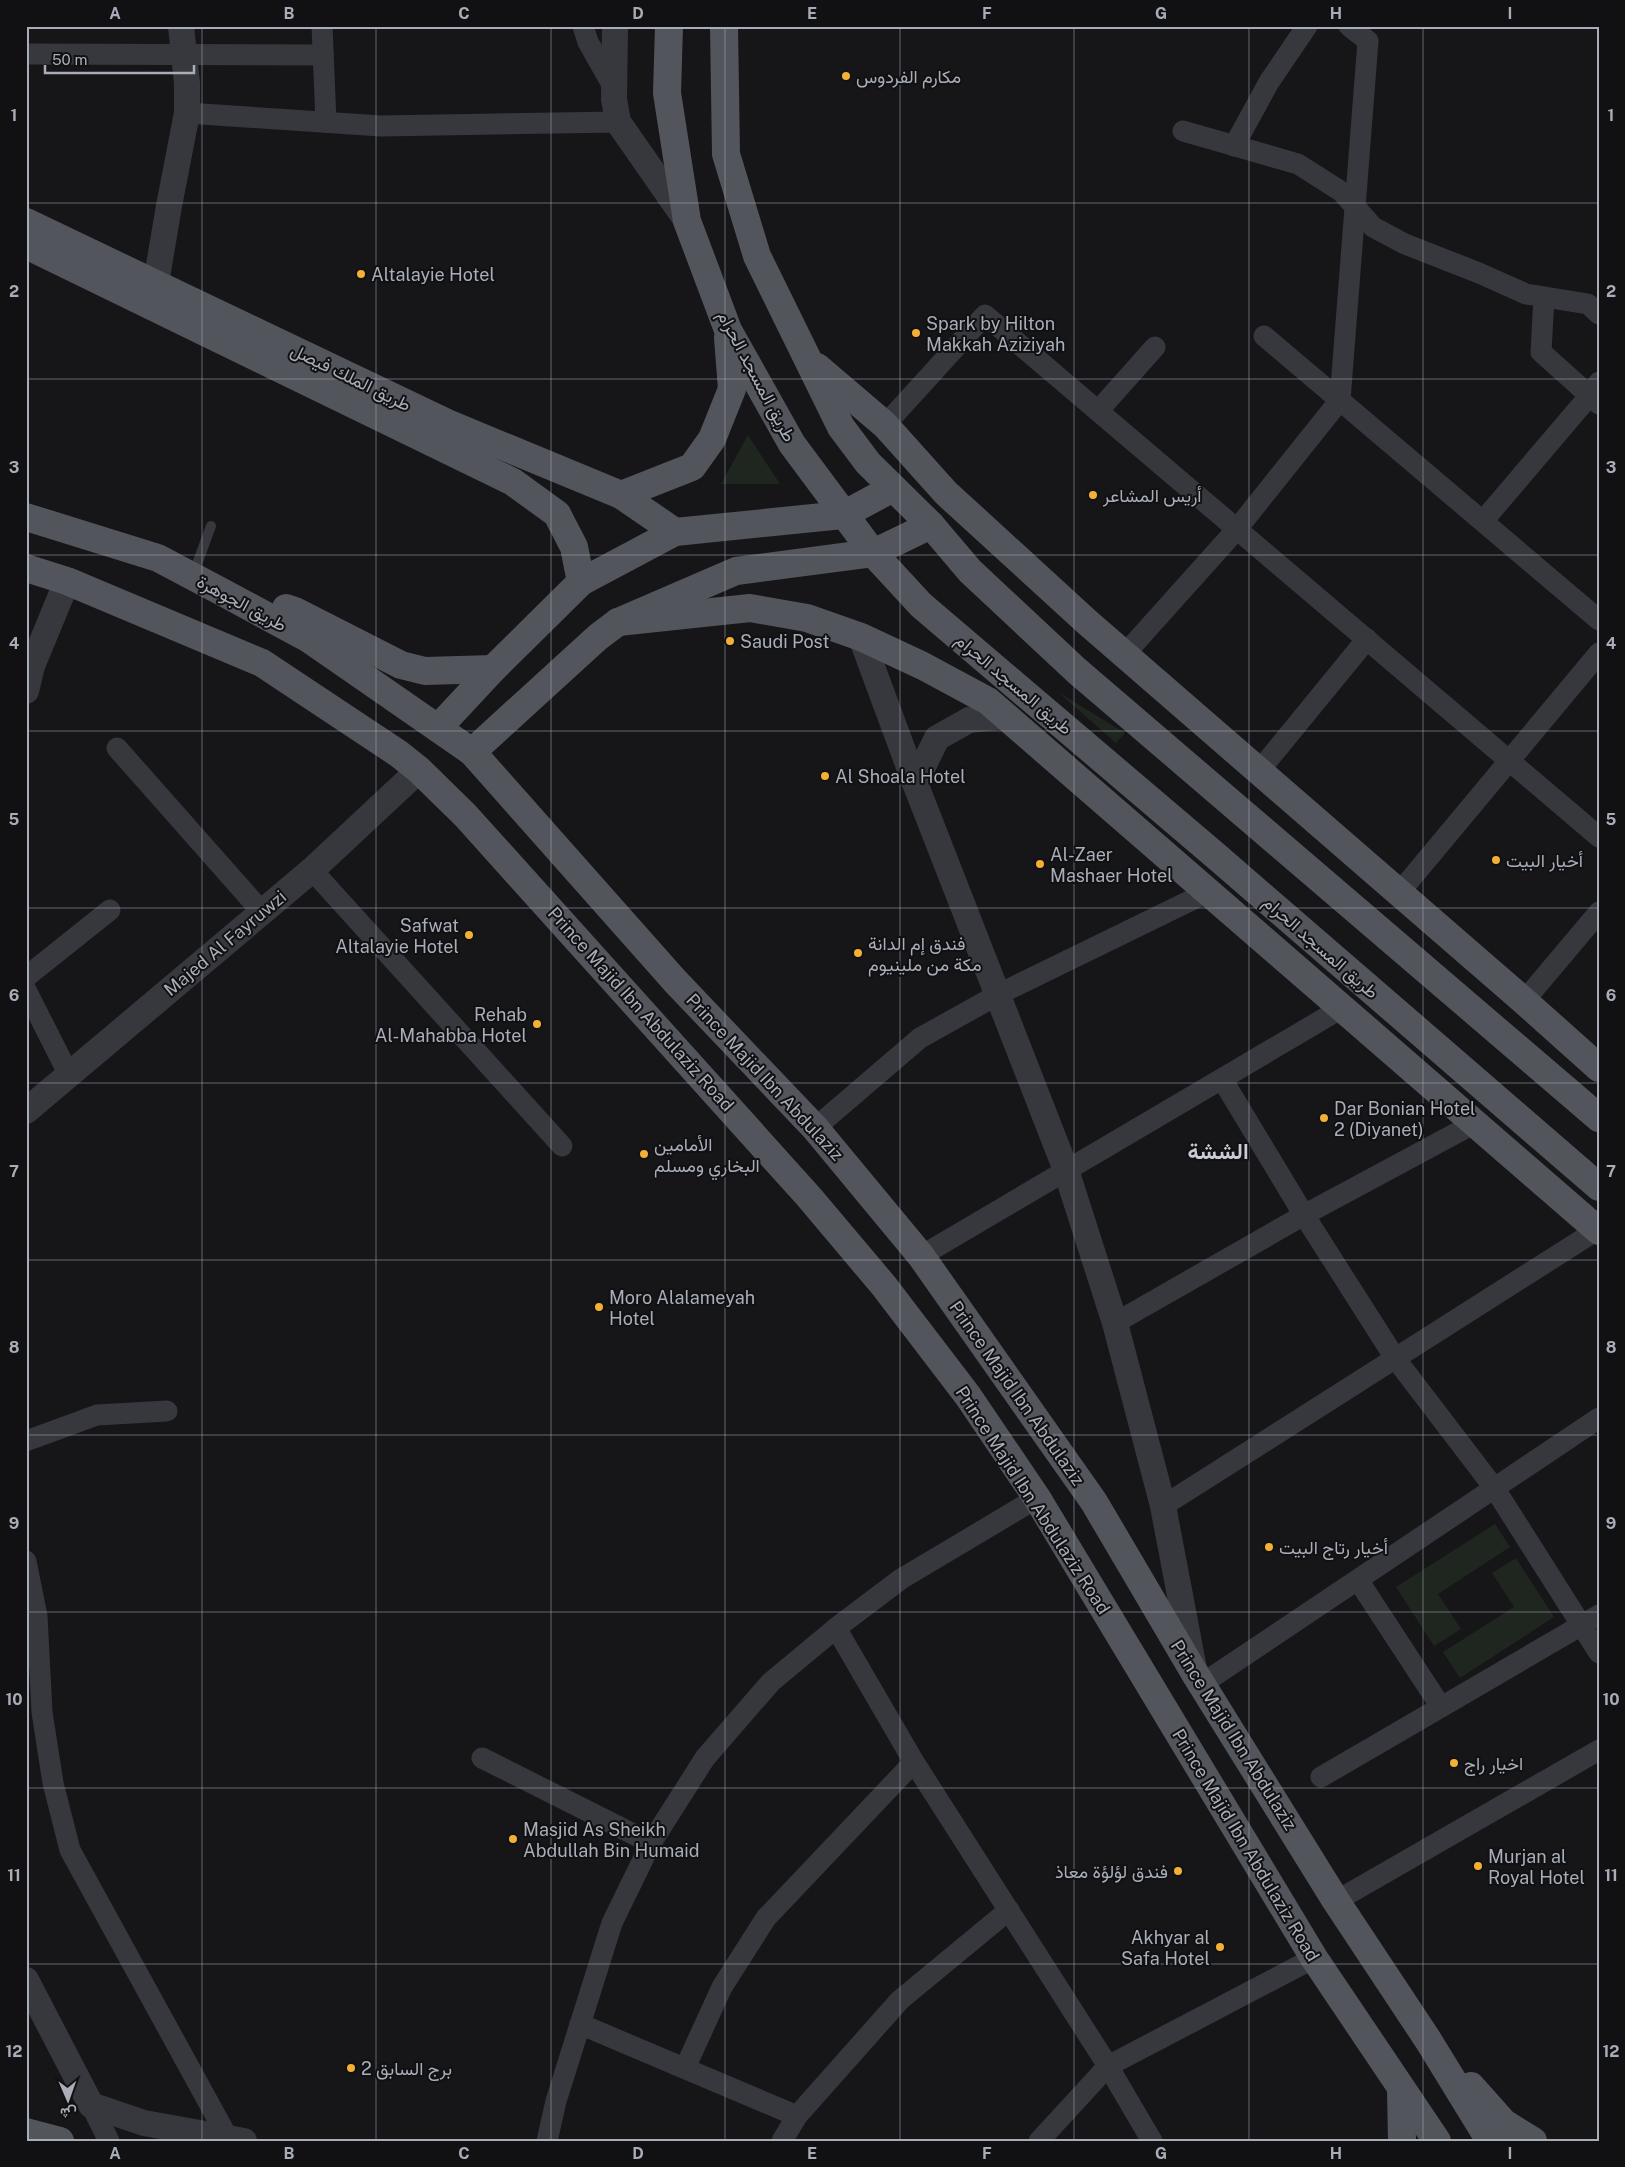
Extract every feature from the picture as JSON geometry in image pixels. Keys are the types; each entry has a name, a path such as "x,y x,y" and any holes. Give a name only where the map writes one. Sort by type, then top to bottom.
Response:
{"main road":[{"name":"طريق المسجد الحرام","path":"669,26 667,93 687,222 728,330 792,444 873,553 921,605 1599,1187"},
{"path":"724,26 726,154 757,256 841,427 868,463 931,525 970,571 1077,671 1599,1118"},
{"name":"طريق الملك فيصل","path":"26,222 447,423 621,495 676,532"},
{"name":"طريق الملك فيصل","path":"26,245 513,482 557,514 574,547 581,582"},
{"path":"621,495 692,467 700,458 712,439 732,390 728,330"},
{"path":"809,360 885,425 946,493 1124,655 1599,1068"},
{"path":"438,728 493,668 581,582 676,532 843,514 893,488"},
{"name":"طريق الجوهرة","path":"26,516 158,558 309,639 438,728"},
{"path":"472,752 598,637 618,622 736,572 873,553 931,525"},
{"path":"26,568 67,581"},
{"name":"Prince Majid Ibn Abdulaziz Road","path":"67,581 262,663 399,754 419,770 465,815 809,1197 884,1286 968,1396 1037,1498 1314,1958 1437,2141"},
{"path":"224,593 295,611 401,665 425,671 493,668"},
{"path":"618,622 750,608 807,618 861,637 923,666 988,701 1598,1230"},
{"name":"Prince Majid Ibn Abdulaziz","path":"438,728 472,752 675,981 815,1128 921,1256 1094,1502 1198,1678 1336,1901 1428,2040 1490,2141"},
{"path":"1333,1000 1346,968"},
{"path":"641,1009 675,981"},
{"path":"1428,2040 1504,2123 1533,2141"},
{"path":"1401,2089 1402,2141"},
{"path":"26,2132 60,2141"}],"street":[{"path":"156,283 187,113 181,26"},
{"path":"322,26 326,122"},
{"path":"583,26 588,42 614,88"},
{"path":"615,26 614,99 618,122 687,222"},
{"path":"1234,146 1269,82 1307,26"},
{"path":"1124,655 1237,529 1340,400 1368,41 1349,26"},
{"path":"26,54 323,55"},
{"path":"187,113 381,126 618,122"},
{"path":"1183,131 1298,164 1342,192 1373,227 1405,244 1526,294 1588,304 1599,314"},
{"path":"1483,521 1596,394 1541,352 1544,297"},
{"path":"885,425 985,315 1599,837"},
{"path":"1264,336 1599,620"},
{"path":"1098,411 1155,347"},
{"path":"26,691 32,666 67,581"},
{"path":"861,637 914,783 999,994 1066,1170 1115,1323 1163,1506 1198,1678 1358,1580 1599,1418"},
{"path":"1259,771 1367,639"},
{"path":"1399,893 1599,653"},
{"path":"914,783 937,738 969,720 1006,716"},
{"path":"117,748 262,912"},
{"name":"Majed Al Fayruwzi","path":"26,1111 312,870 419,770"},
{"path":"312,870 562,1146"},
{"path":"815,1128 920,1038 999,994 1208,892"},
{"path":"26,977 110,910"},
{"path":"1524,1001 1599,912"},
{"path":"26,990 69,1075"},
{"path":"921,1256 1222,1079 1333,1000"},
{"path":"1222,1079 1304,1215 1396,1358 1495,1489 1590,1621 1599,1653"},
{"path":"1115,1323 1304,1215 1474,1123"},
{"path":"1163,1506 1598,1230"},
{"path":"26,1441 97,1415 167,1411"},
{"path":"547,2141 556,2101 612,1923 651,1843 705,1758 771,1682 836,1628 901,1579 1037,1498"},
{"path":"26,1561 37,1616 34,1714 70,1850 236,2139"},
{"path":"1358,1580 1441,1707"},
{"path":"1321,1777 1590,1621"},
{"path":"836,1628 914,1762 1108,2066 1152,2141"},
{"path":"1336,1901 1599,1750"},
{"path":"482,1758 651,1843"},
{"path":"684,2068 722,1987 766,1918 914,1762"},
{"path":"782,2141 797,2116 900,2000 1009,1910"},
{"path":"1039,2141 1108,2066 1314,1958"},
{"path":"26,1980 109,2141"},
{"path":"580,2024 797,2116"},
{"path":"91,2105 144,2123 236,2139"}],"lane":[{"path":"192,576 211,526"}],"shaded area":[{"path":"748,435 780,484 721,484"},
{"path":"1058,692 1125,733 1116,743"},
{"path":"1495,1524 1510,1547 1438,1594 1461,1629 1434,1646 1396,1587"},
{"path":"1516,1558 1554,1617 1460,1678 1443,1652 1514,1607 1492,1573"}],"place":[{"name":"مكارم الفردوس","path":"846,76"},
{"name":"Altalayie Hotel","path":"361,274"},
{"name":"Spark by Hilton Makkah Aziziyah","path":"916,333"},
{"name":"أريس المشاعر","path":"1093,495"},
{"name":"Saudi Post","path":"730,641"},
{"name":"Al Shoala Hotel","path":"825,776"},
{"name":"أخيار البيت","path":"1496,860"},
{"name":"Al-Zaer Mashaer Hotel","path":"1040,864"},
{"name":"Safwat Altalayie Hotel","path":"469,935"},
{"name":"فندق إم الدانة مكة من ملينيوم","path":"858,953"},
{"name":"Rehab Al-Mahabba Hotel","path":"537,1024"},
{"name":"Dar Bonian Hotel 2 (Diyanet)","path":"1324,1118"},
{"name":"الأمامين البخاري ومسلم","path":"644,1154"},
{"name":"Moro Alalameyah Hotel","path":"599,1307"},
{"name":"أخيار رتاج البيت","path":"1269,1547"},
{"name":"اخيار راج","path":"1454,1763"},
{"name":"Masjid As Sheikh Abdullah Bin Humaid","path":"513,1839"},
{"name":"Murjan al Royal Hotel","path":"1478,1866"},
{"name":"فندق لؤلؤة معاذ","path":"1178,1871"},
{"name":"Akhyar al Safa Hotel","path":"1220,1947"},
{"name":"برج السابق 2","path":"351,2068"}],"district":[{"name":"الششة","path":"1218,1151"}]}
